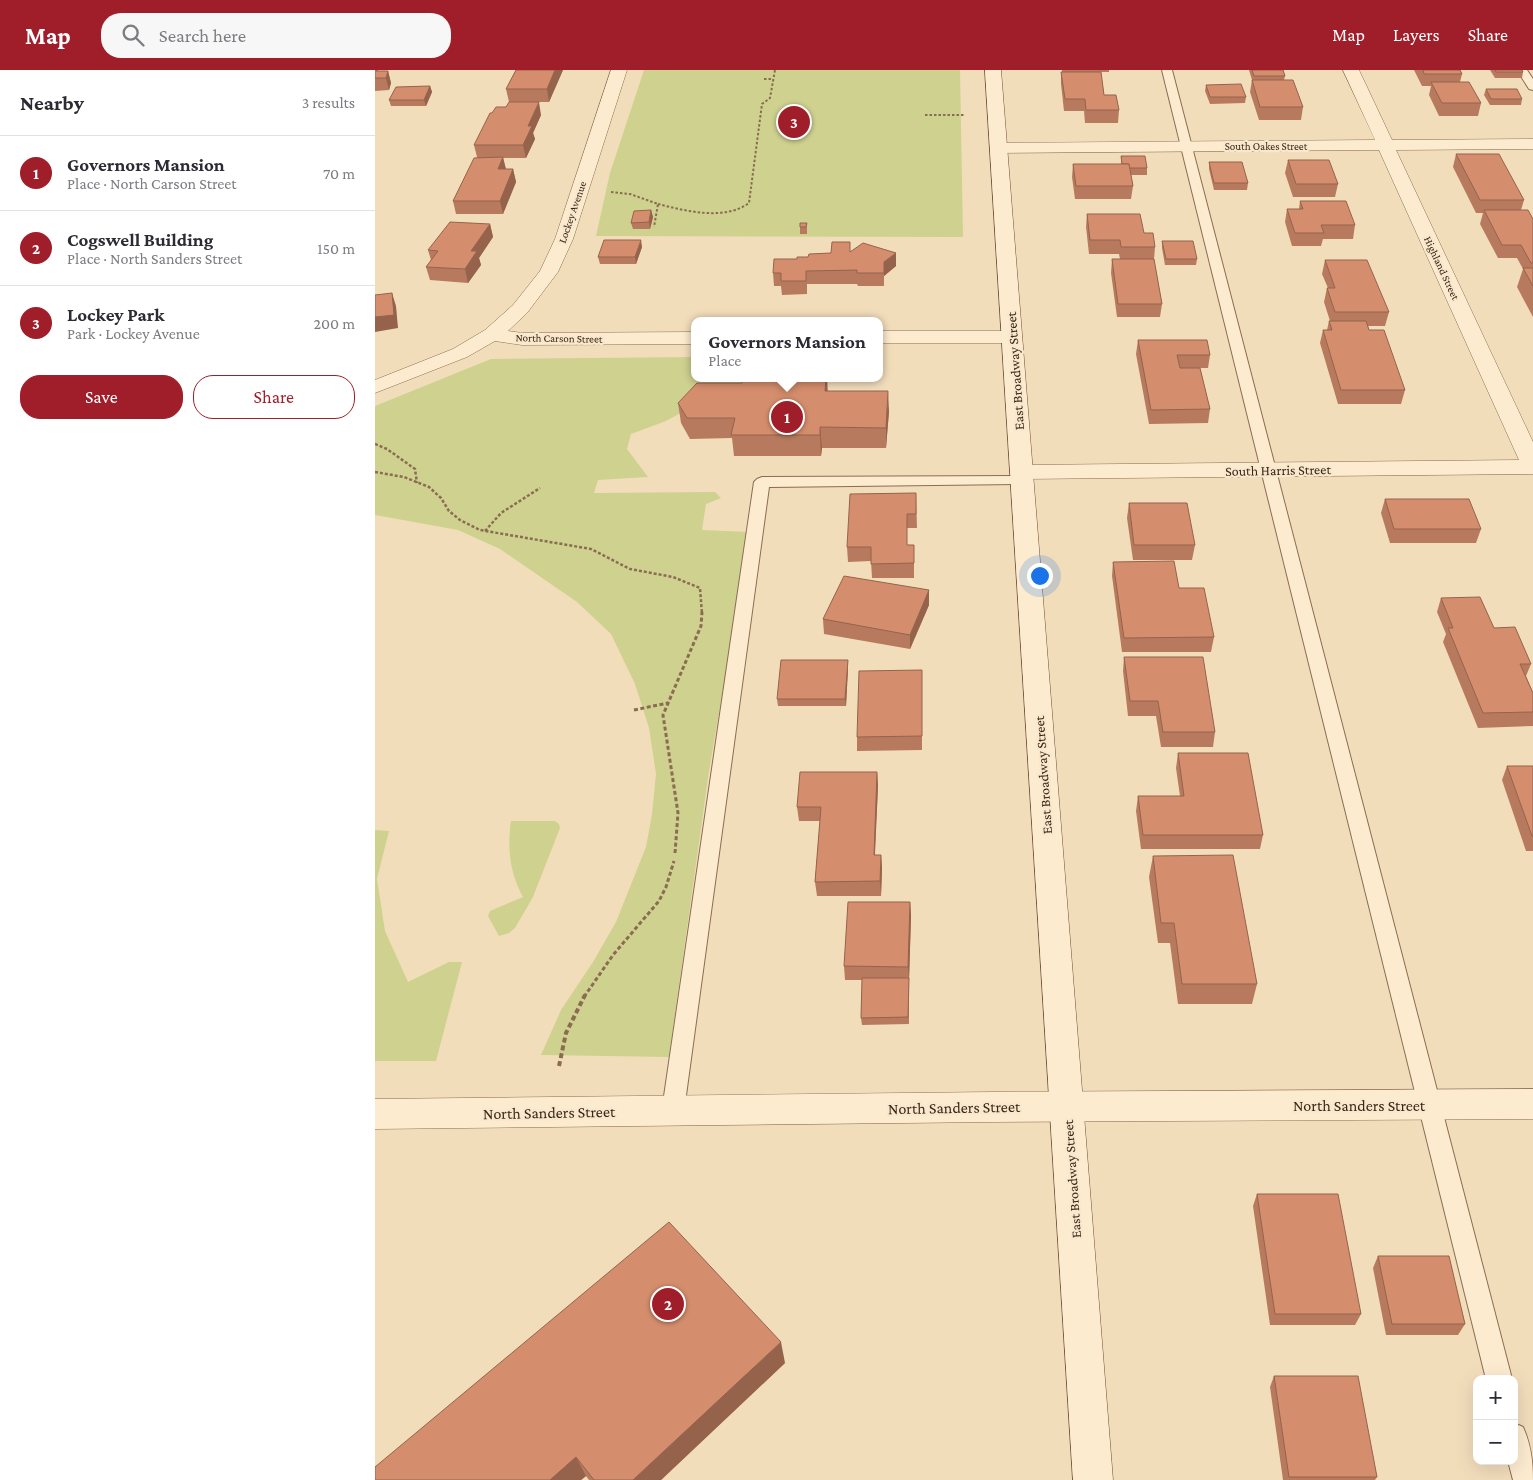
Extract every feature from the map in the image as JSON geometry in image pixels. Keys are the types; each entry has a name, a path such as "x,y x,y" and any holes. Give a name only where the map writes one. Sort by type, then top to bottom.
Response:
{"street":[{"name":"Lockey Avenue","path":"492,334 519,309 549,272 564,239 619,70"},
{"name":"East Broadway Street","path":"993,70 1093,1480"},
{"name":"Highland Street","path":"1351,70 1533,467"},
{"name":"South Oakes Street","path":"999,148 1533,144"},
{"name":"North Carson Street","path":"492,334 522,340 691,338"},
{"path":"375,387 460,353 492,334"},
{"path":"883,337 1013,336"},
{"name":"South Harris Street","path":"1022,477 1269,470 1533,467"},
{"name":"North Sanders Street","path":"375,1114 1067,1106 1533,1104"}],"lane":[{"path":"1167,70 1427,1105 1498,1375"},
{"path":"1522,70 1533,87"},
{"path":"673,1110 762,482 1022,477"},
{"path":"1518,1451 1526,1480"}],"path":[{"path":"606,192 630,194 686,211 733,211 745,206 749,202 762,104 769,98 775,70"},
{"path":"764,79 773,79"},
{"path":"925,115 966,115"},
{"path":"654,227 658,204"},
{"path":"375,444 387,449 415,469 417,483"},
{"path":"375,472 404,477 429,487 460,520 485,531 591,549 630,569 673,577 700,588 703,605 701,626 663,715 678,813 674,861 664,893 604,967 574,1013 559,1050 559,1066"},
{"path":"485,531 501,513 540,488"},
{"path":"634,710 668,703"}],"green space":[{"path":"644,70 960,70 963,237 596,236 610,173"},
{"path":"691,357 691,382 743,382 750,384 699,403 666,421 631,434 627,449 648,477 598,480 594,493 715,492 721,498 706,504 702,530 750,532 709,771 669,1057 541,1055 561,1010 593,962 616,922 646,847 652,814 656,774 649,728 635,684 611,634 577,602 500,549 458,530 375,515 375,406 491,359"},
{"path":"511,821 555,821 559,824 560,828 533,897 515,928 509,933 499,936 488,916 490,911 523,897 512,870 509,841"},
{"path":"375,830 389,831 377,879 385,931 408,982 449,962 462,962 436,1061 375,1061"}],"building":[{"path":"375,70 388,71 386,78 375,78"},
{"path":"516,70 555,70 547,89 506,89"},
{"path":"1252,70 1283,70 1285,76 1254,76"},
{"path":"1423,70 1460,70 1462,74 1424,74"},
{"path":"1495,70 1522,70 1523,72 1496,72"},
{"path":"1061,72 1101,72 1104,95 1116,95 1119,110 1086,110 1085,99 1065,99"},
{"path":"1252,80 1293,80 1303,107 1260,107"},
{"path":"1431,82 1469,82 1481,103 1442,103"},
{"path":"1241,84 1246,97 1210,97 1206,85"},
{"path":"430,86 424,100 389,100 396,87"},
{"path":"1486,89 1517,89 1522,99 1491,99"},
{"path":"509,102 539,102 528,126 532,126 523,145 474,145 490,113 496,107 506,107"},
{"path":"1456,154 1499,154 1524,200 1480,200"},
{"path":"1121,156 1145,156 1147,168 1129,168 1129,164 1122,164"},
{"path":"503,157 498,169 513,169 500,201 453,201 474,158"},
{"path":"1288,160 1329,160 1338,184 1296,184"},
{"path":"1209,162 1242,162 1248,183 1214,183"},
{"path":"1073,164 1129,164 1133,186 1076,186"},
{"path":"1300,201 1346,201 1355,225 1321,225 1324,233 1295,233 1287,209 1303,209"},
{"path":"651,210 649,222 631,223 634,211"},
{"path":"1484,210 1528,210 1533,219 1533,263 1531,263 1521,245 1502,245"},
{"path":"1087,214 1140,214 1144,233 1153,233 1155,247 1121,247 1120,240 1090,240"},
{"path":"450,222 490,224 471,251 477,251 465,269 426,267 438,251 428,250"},
{"path":"800,223 807,223 806,227 800,227"},
{"path":"604,240 641,240 635,257 598,257"},
{"path":"1162,241 1193,241 1197,259 1166,259"},
{"path":"832,242 850,242 850,252 863,243 896,253 884,262 884,273 857,273 857,270 806,271 806,281 781,281 781,273 773,273 774,259 797,259 797,257 808,257 809,254 831,253"},
{"path":"1112,259 1154,259 1162,304 1118,304"},
{"path":"1325,260 1367,260 1389,312 1335,312 1327,288 1335,288"},
{"path":"1523,268 1533,268 1533,286"},
{"path":"392,293 394,315 375,317 375,295"},
{"path":"1329,321 1366,321 1369,330 1384,330 1405,390 1341,390 1323,330 1332,330"},
{"path":"1138,340 1207,340 1210,355 1177,355 1180,368 1200,368 1210,409 1151,410"},
{"path":"826,382 825,391 888,391 886,428 820,427 820,435 731,435 735,418 687,418 678,403 697,383"},
{"path":"916,493 916,514 907,514 907,545 914,545 914,563 871,564 871,547 847,547 850,494"},
{"path":"1385,499 1469,499 1481,529 1394,529"},
{"path":"1129,503 1187,503 1195,545 1134,545"},
{"path":"1174,561 1179,588 1204,588 1214,637 1124,638 1113,562"},
{"path":"844,576 929,590 910,635 823,619"},
{"path":"1480,597 1494,628 1515,627 1531,664 1520,664 1533,693 1533,712 1483,713 1448,628 1453,628 1441,598"},
{"path":"1124,657 1203,657 1215,732 1163,732 1158,701 1130,701"},
{"path":"781,660 848,660 845,699 777,699"},
{"path":"922,670 922,736 857,737 859,671"},
{"path":"1178,753 1248,753 1263,835 1143,835 1138,796 1184,796"},
{"path":"1507,766 1533,766 1533,836 1532,836"},
{"path":"800,772 877,772 874,855 881,855 880,881 815,882 821,807 797,807"},
{"path":"1233,855 1257,984 1182,984 1174,923 1161,923 1153,856"},
{"path":"848,902 910,902 908,967 844,966"},
{"path":"862,978 909,978 908,1017 861,1018"},
{"path":"1257,1194 1338,1194 1361,1314 1275,1314"},
{"path":"669,1222 781,1342 633,1480 594,1480 576,1457 550,1480 375,1480 375,1467"},
{"path":"1378,1256 1449,1256 1465,1324 1392,1324"},
{"path":"1274,1376 1358,1376 1377,1477 1289,1477"}],"place":[{"name":"Lockey Park","path":"794,122"},
{"name":"Governors Mansion","path":"787,417"},
{"name":"Cogswell Building","path":"668,1304"}]}
